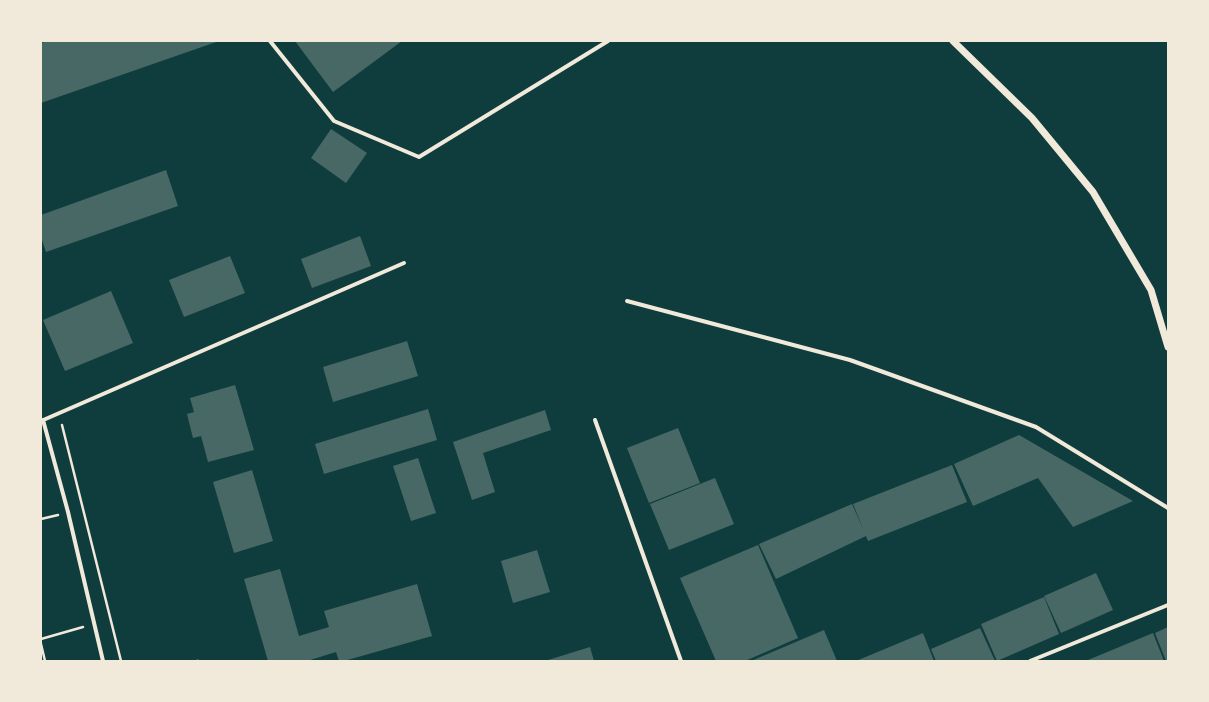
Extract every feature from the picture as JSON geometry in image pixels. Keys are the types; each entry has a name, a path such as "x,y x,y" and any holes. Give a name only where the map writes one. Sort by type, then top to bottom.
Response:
{"street":[{"path":"270,41 334,121 419,156 608,41"},
{"path":"953,41 1032,118 1093,192 1151,290 1168,347"},
{"path":"103,661 68,512 42,420 404,263"},
{"path":"627,301 850,360 1036,428 1168,508"},
{"path":"595,420 682,661"},
{"path":"1030,661 1168,605"}],"path":[{"path":"59,413 121,661"},
{"path":"41,519 68,512"},
{"path":"41,639 94,623"},
{"path":"41,644 45,661"}],"building":[{"path":"48,41 219,41 41,103 41,43"},
{"path":"295,41 402,41 333,92"},
{"path":"331,129 367,153 346,183 311,158"},
{"path":"166,170 178,206 46,252 41,237 41,215"},
{"path":"360,236 371,266 312,288 301,259"},
{"path":"230,256 245,293 184,317 169,280"},
{"path":"111,291 133,343 65,371 43,320"},
{"path":"407,341 418,376 333,402 323,367"},
{"path":"235,385 254,450 208,462 201,436 193,438 187,414 194,412 190,398"},
{"path":"428,409 437,440 324,474 315,444"},
{"path":"545,410 551,430 483,453 495,492 472,500 453,442"},
{"path":"678,428 700,483 649,503 627,448"},
{"path":"1019,435 1133,501 1073,527 1038,478 973,506 954,464"},
{"path":"418,458 436,513 411,521 393,466"},
{"path":"952,465 967,502 868,541 866,536 776,579 759,544 852,504 864,531 853,504"},
{"path":"252,470 273,541 234,553 213,482"},
{"path":"715,478 734,524 669,550 650,504"},
{"path":"758,545 798,638 745,661 716,661 680,578"},
{"path":"537,550 550,592 513,603 501,561"},
{"path":"280,569 299,636 329,627 324,611 417,584 432,636 344,661 339,661 336,652 307,661 268,661 244,579"},
{"path":"1096,573 1113,610 1061,633 1044,596"},
{"path":"1044,597 1059,634 997,661 981,624"},
{"path":"1168,627 1168,661 1166,661 1155,633"},
{"path":"980,628 995,661 936,661 931,649"},
{"path":"824,630 837,661 751,661"},
{"path":"923,633 934,661 856,661"},
{"path":"1153,633 1164,661 1088,660"},
{"path":"590,647 594,661 545,661"}]}
